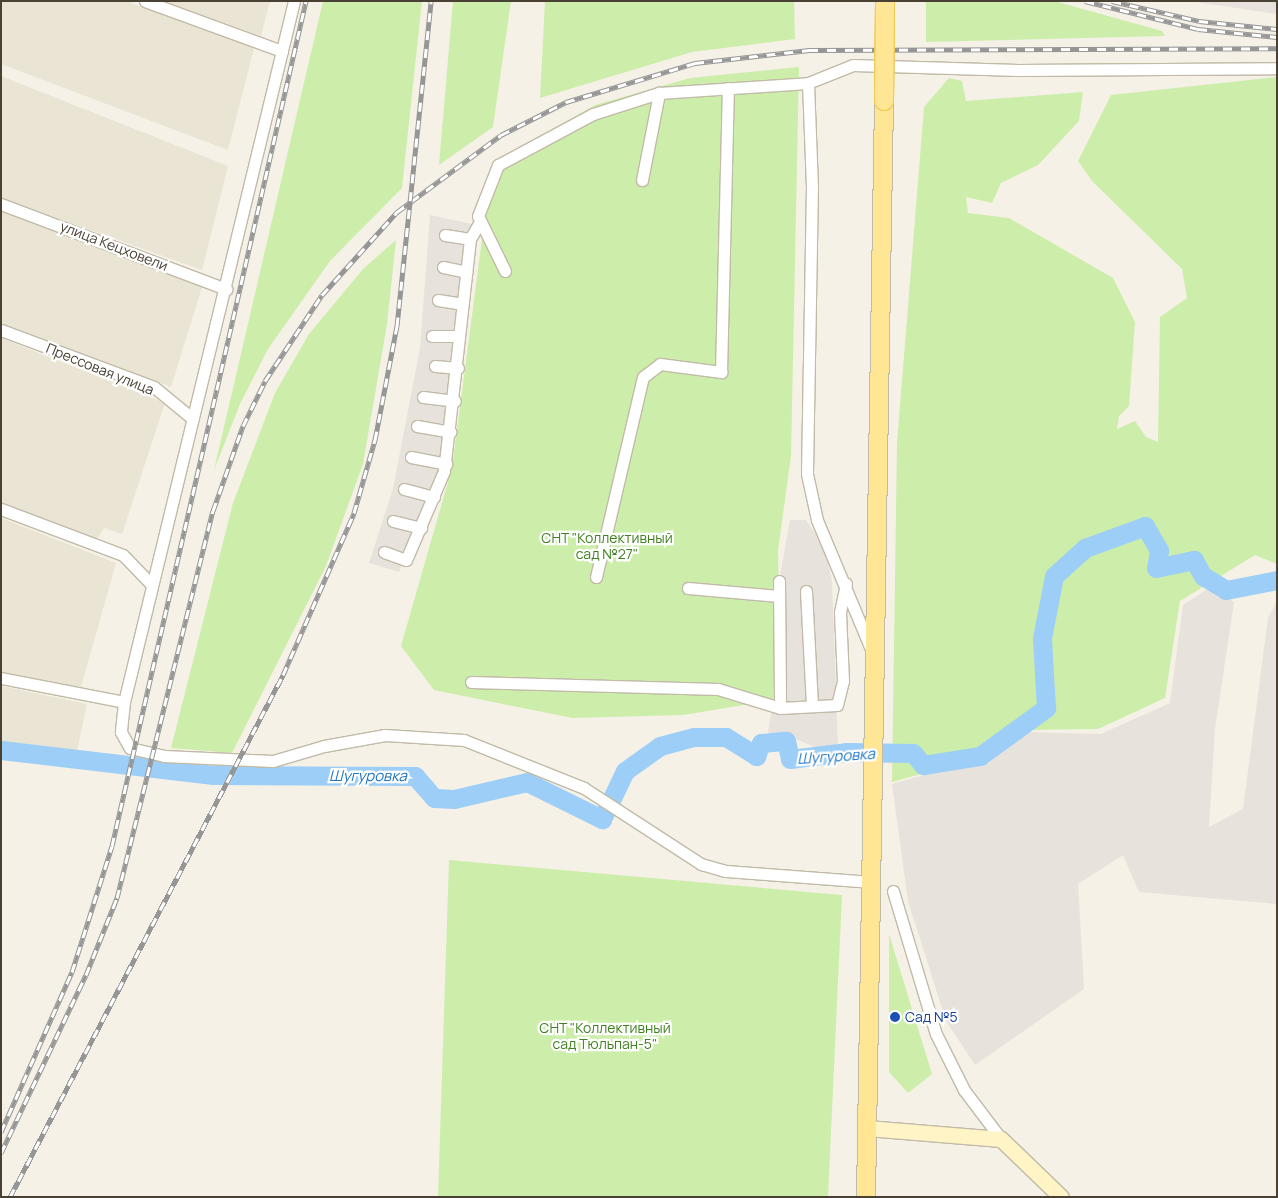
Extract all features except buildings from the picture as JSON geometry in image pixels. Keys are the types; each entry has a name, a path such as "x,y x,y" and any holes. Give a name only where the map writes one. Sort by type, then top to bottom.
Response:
{"main road":[{"path":"866,1197 885,1"}],"street":[{"path":"145,1 282,51"},
{"path":"294,1 226,289 124,702 120,732 130,748 164,756 273,761 324,746 385,736 464,740 584,788 702,864 717,869 870,882"},
{"path":"505,271 478,216 498,165 593,114 659,93 808,83 853,65 1018,70 1277,68"},
{"path":"808,83 812,186 807,474 817,520 846,584 874,657"},
{"path":"596,577 643,377 660,364 721,372 728,88"},
{"path":"642,180 659,93"},
{"name":"улица Кецховели","path":"1,204 226,289"},
{"path":"384,552 406,560 434,497 446,464 455,401 458,336 470,239 480,222"},
{"path":"445,234 470,239"},
{"path":"443,267 466,272"},
{"path":"438,300 462,304"},
{"name":"Прессовая улица","path":"1,330 154,387 193,419"},
{"path":"432,336 458,336"},
{"path":"435,366 458,368"},
{"path":"424,397 455,401"},
{"path":"417,426 450,432"},
{"path":"411,457 446,464"},
{"path":"404,489 434,497"},
{"path":"1,509 123,555 152,585"},
{"path":"393,521 421,528"},
{"path":"778,581 780,708"},
{"path":"471,682 718,689 780,708 837,705 843,681 840,612 846,584"},
{"path":"688,588 779,596"},
{"path":"806,591 812,706"},
{"path":"1,678 124,702"},
{"path":"893,891 936,1034 964,1090 1001,1139 1061,1197"},
{"path":"867,1128 1001,1139"}],"shaded area":[{"path":"1,1 126,1 254,48 228,150 1,64"},
{"path":"163,1 270,1 261,36"},
{"path":"1189,1 1277,1 1277,14"},
{"path":"1,76 228,166 202,270 1,198"},
{"path":"1,207 203,284 171,387 1,323"},
{"path":"430,215 476,225 451,443 399,572 369,563 393,489 420,348"},
{"path":"1,338 165,403 122,534 104,528 96,540 1,505"},
{"path":"1,518 116,563 81,687 1,672"},
{"path":"790,520 806,520 825,548 832,581 838,746 815,747 786,735 767,738 776,685 777,592"},
{"path":"1209,588 1234,602 1215,729 1209,827 1243,809 1268,618 1277,601 1277,904 1139,892 1123,855 1078,884 1084,989 975,1065 946,1021 908,901 892,784 989,757 1025,732 1101,734 1170,703 1183,605"},
{"path":"1,686 87,704 77,751 1,743"}],"green space":[{"path":"323,1 422,1 402,188 330,261 268,349 240,404 214,470"},
{"path":"453,1 511,1 493,127 439,165"},
{"path":"545,1 794,1 795,39 692,52 540,98"},
{"path":"926,1 1054,1 1162,31 1165,36 926,42"},
{"name":"СНТ \"Коллективный сад №27\"","path":"799,67 791,456 778,551 781,699 683,715 572,718 434,690 401,646 452,468 492,163 595,105 690,78"},
{"path":"1277,77 1277,564 1255,555 1180,601 1165,698 1098,729 1024,730 986,756 892,782 897,443 924,107 949,78 962,81 966,101 1083,92 1079,121 1038,165 1001,183 992,203 966,197 968,213 1009,218 1113,278 1135,322 1129,406 1119,416 1117,429 1135,421 1146,437 1158,442 1160,317 1187,298 1182,269 1092,181 1078,161 1111,95"},
{"path":"396,240 387,324 363,464 326,566 232,753 171,748 233,503 275,393 309,334 364,268"},
{"name":"СНТ \"Коллективный сад Тюльпан-5\"","path":"449,860 842,895 828,1197 438,1197"},
{"path":"889,934 932,1074 908,1093 889,1072"}],"waterway":[{"name":"Шугуровка","path":"1,750 214,775 415,776 434,798 454,799 527,782 602,819 625,771 660,746 694,737 726,737 756,756 761,743 786,741 790,759 846,752 913,753 923,765 980,756 1046,708 1042,638 1054,576 1085,548 1145,526 1159,550 1156,568 1194,560 1203,576 1226,590 1277,580"}],"railway":[{"path":"1,1132 72,972 112,846 306,1"},
{"path":"10,1197 283,675 354,513 375,440 397,326 431,1"},
{"path":"1085,1 1198,29 1277,37"},
{"path":"1112,1 1199,21 1277,29"},
{"path":"1,1153 86,975 117,898 213,511 243,426 265,381 322,295 397,212 501,135 566,102 695,63 809,50 1277,48"}],"place":[{"name":"Сад №5","path":"895,1017"}]}
